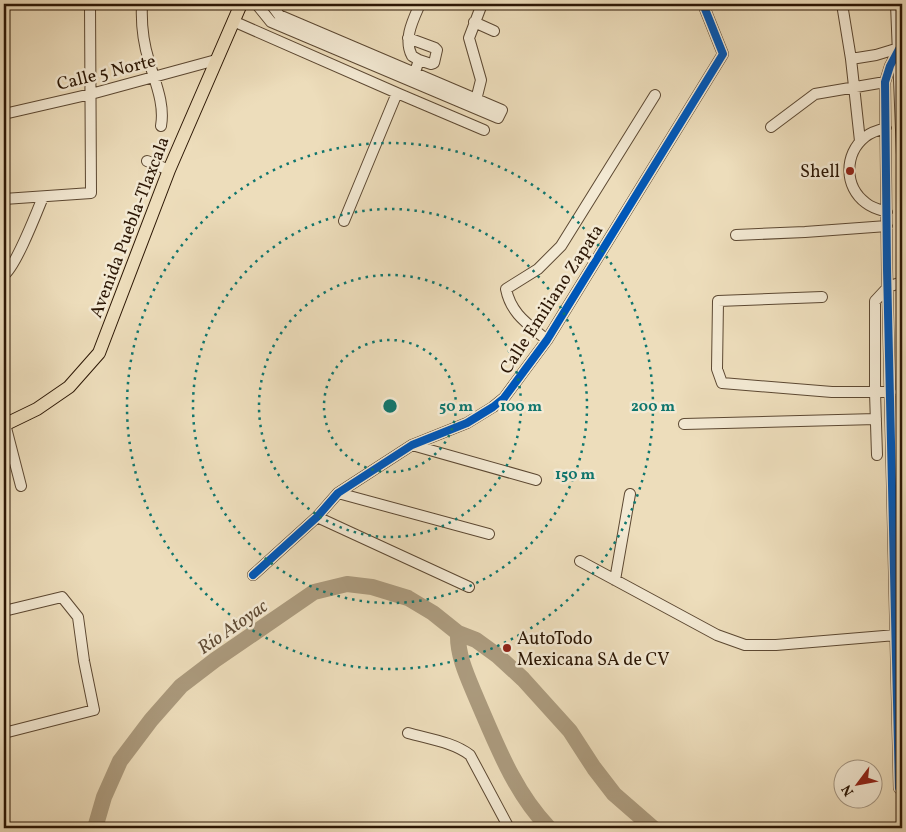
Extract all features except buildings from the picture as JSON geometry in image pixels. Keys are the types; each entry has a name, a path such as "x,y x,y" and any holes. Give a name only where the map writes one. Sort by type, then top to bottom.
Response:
{"main road":[{"name":"Avenida Puebla-Tlaxcala","path":"5,424 37,410 69,386 99,353 169,170 240,4"}],"street":[{"path":"4,199 91,193 90,4"},
{"path":"142,4 144,44 162,110 161,126"},
{"path":"259,4 258,6 271,22 311,34 476,103 481,80 469,38 482,4"},
{"path":"271,4 279,15 311,34"},
{"path":"408,38 435,48 437,50 434,63 431,64 412,56 408,38 420,4"},
{"name":"Calle Emiliano Zapata","path":"253,575 317,517 338,493 412,445 467,422 493,407 504,398 547,340 723,54 703,4"},
{"path":"842,4 851,59 860,141"},
{"path":"896,4 902,155"},
{"path":"233,21 484,130"},
{"path":"474,22 494,31"},
{"path":"851,59 876,55 899,48"},
{"path":"899,48 885,82 888,287 899,636 899,788 902,791"},
{"name":"Calle 5 Norte","path":"4,114 91,94 216,60"},
{"path":"414,77 420,60"},
{"path":"771,127 815,94 885,82"},
{"path":"344,221 397,93"},
{"path":"547,340 526,322 509,303 506,289 538,269 561,246 654,95"},
{"path":"886,128 871,133 860,141 853,152 849,165 850,180 856,193 866,203 888,212"},
{"path":"147,161 169,170"},
{"path":"4,275 16,258 43,197"},
{"path":"736,235 887,226"},
{"path":"877,455 874,392 875,301 888,287 902,282"},
{"path":"822,298 718,301 717,369 722,383 832,392 891,392"},
{"path":"684,424 876,419"},
{"path":"5,424 21,486"},
{"path":"412,445 536,480"},
{"path":"338,493 489,534"},
{"path":"615,580 630,494"},
{"path":"317,517 469,587"},
{"path":"580,561 717,635 745,645 776,645 899,636"},
{"path":"4,611 62,597 78,617 84,661 94,710 4,733"},
{"path":"408,733 453,745 470,755 508,828"}],"waterway":[{"name":"Río Atoyac","path":"95,828 104,797 120,761 151,720 181,686 215,660 314,592 347,584 372,587 408,598 433,613 458,633 476,640 498,656 523,679 570,731 594,768 614,794 653,828"},
{"name":"Río Atoyac","path":"458,633 459,651 464,668 500,752 526,800 549,828"}],"cycle path":[{"path":"253,575 317,517 338,493 412,445 467,423 504,398 547,340 723,54 703,4"},
{"path":"899,49 890,66 885,82 887,269 899,788 902,791"}],"place":[{"name":"Shell","path":"850,171"},
{"name":"AutoTodo Mexicana SA de CV","path":"507,648"}]}
